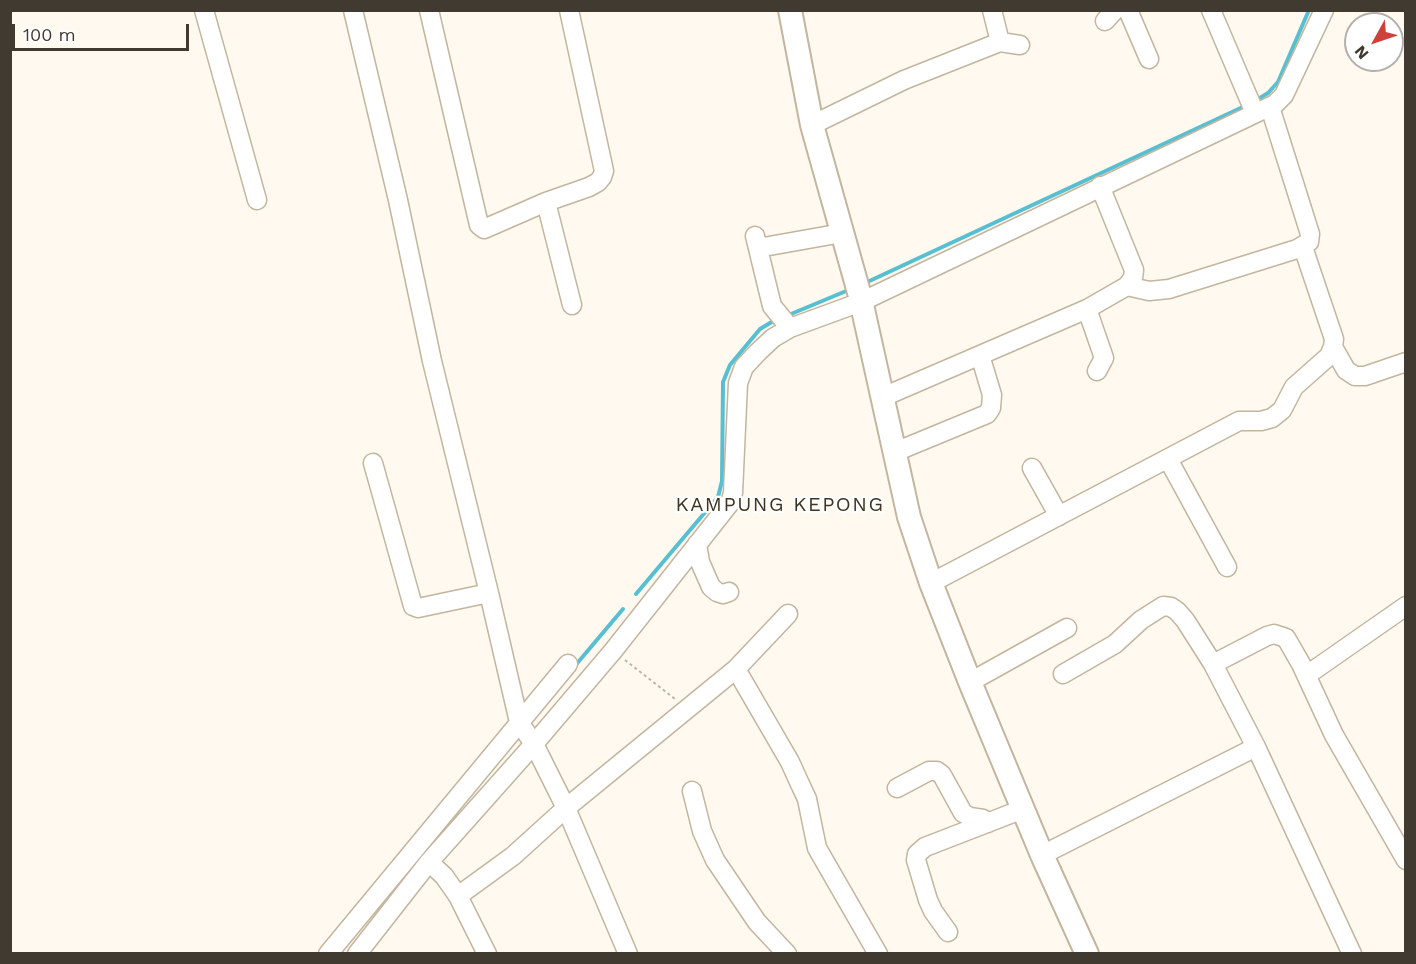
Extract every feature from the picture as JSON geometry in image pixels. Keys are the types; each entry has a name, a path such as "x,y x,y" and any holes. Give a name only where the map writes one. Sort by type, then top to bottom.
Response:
{"main road":[{"path":"790,10 812,125 858,291 909,517 931,583 970,682 1042,855 1087,954"}],"street":[{"path":"204,10 256,200"},
{"path":"353,10 398,200 432,361 520,724 533,743 566,808 628,954"},
{"path":"429,10 480,227 487,229 546,202 594,185 602,177 604,171 569,10"},
{"path":"992,10 1000,42"},
{"path":"1128,10 1149,59"},
{"path":"1127,286 1149,291 1168,289 1303,247 1309,242 1310,234 1257,105 1211,10"},
{"path":"328,954 356,945 613,651 732,499 738,383 744,367 773,339 858,291 1100,186 1257,105 1284,95 1324,10"},
{"path":"812,125 904,80 1000,42 1020,45"},
{"path":"883,398 1087,309 1127,286 1133,278 1134,270 1100,186"},
{"path":"546,202 572,305"},
{"path":"790,328 772,306 756,242 842,232"},
{"path":"931,583 1239,421 1261,421 1272,418 1282,410 1294,387 1322,363 1333,347 1334,339 1303,247"},
{"path":"1087,309 1104,358 1096,371"},
{"path":"1333,347 1346,370 1355,376 1365,376 1406,362"},
{"path":"896,452 987,414 991,408 992,395 980,355"},
{"path":"1168,459 1227,567"},
{"path":"373,463 413,606 418,608 489,593"},
{"path":"1032,468 1059,516"},
{"path":"697,544 700,562 711,587 723,594 729,592"},
{"path":"1063,674 1115,644 1141,620 1167,606 1177,611 1213,664 1256,747 1352,954"},
{"path":"1307,675 1404,611"},
{"path":"458,896 513,856 566,808 736,669 788,614"},
{"path":"970,682 1067,628"},
{"path":"1213,664 1274,634 1280,635 1290,644 1307,675 1334,735 1406,860"},
{"path":"356,945 520,724 568,664"},
{"path":"736,669 797,776 807,799 818,848 879,954"},
{"path":"1042,855 1256,747"},
{"path":"897,788 929,771 937,771 942,775 963,813 970,817 983,819 988,823"},
{"path":"692,791 702,831 715,860 757,922 787,954"},
{"path":"948,932 928,900 916,860 917,854 925,848 1023,809"},
{"path":"429,862 444,876 458,896 487,954"}],"path":[{"path":"613,651 688,709"}],"waterway":[{"path":"1255,101 1268,93 1278,82 1309,10"},
{"path":"863,284 1245,106"},
{"path":"791,314 851,289"},
{"path":"636,594 718,497 722,481 723,382 730,365 760,329 775,320"},
{"path":"574,667 623,609"}],"district":[{"name":"KAMPUNG KEPONG","path":"780,505"}]}
